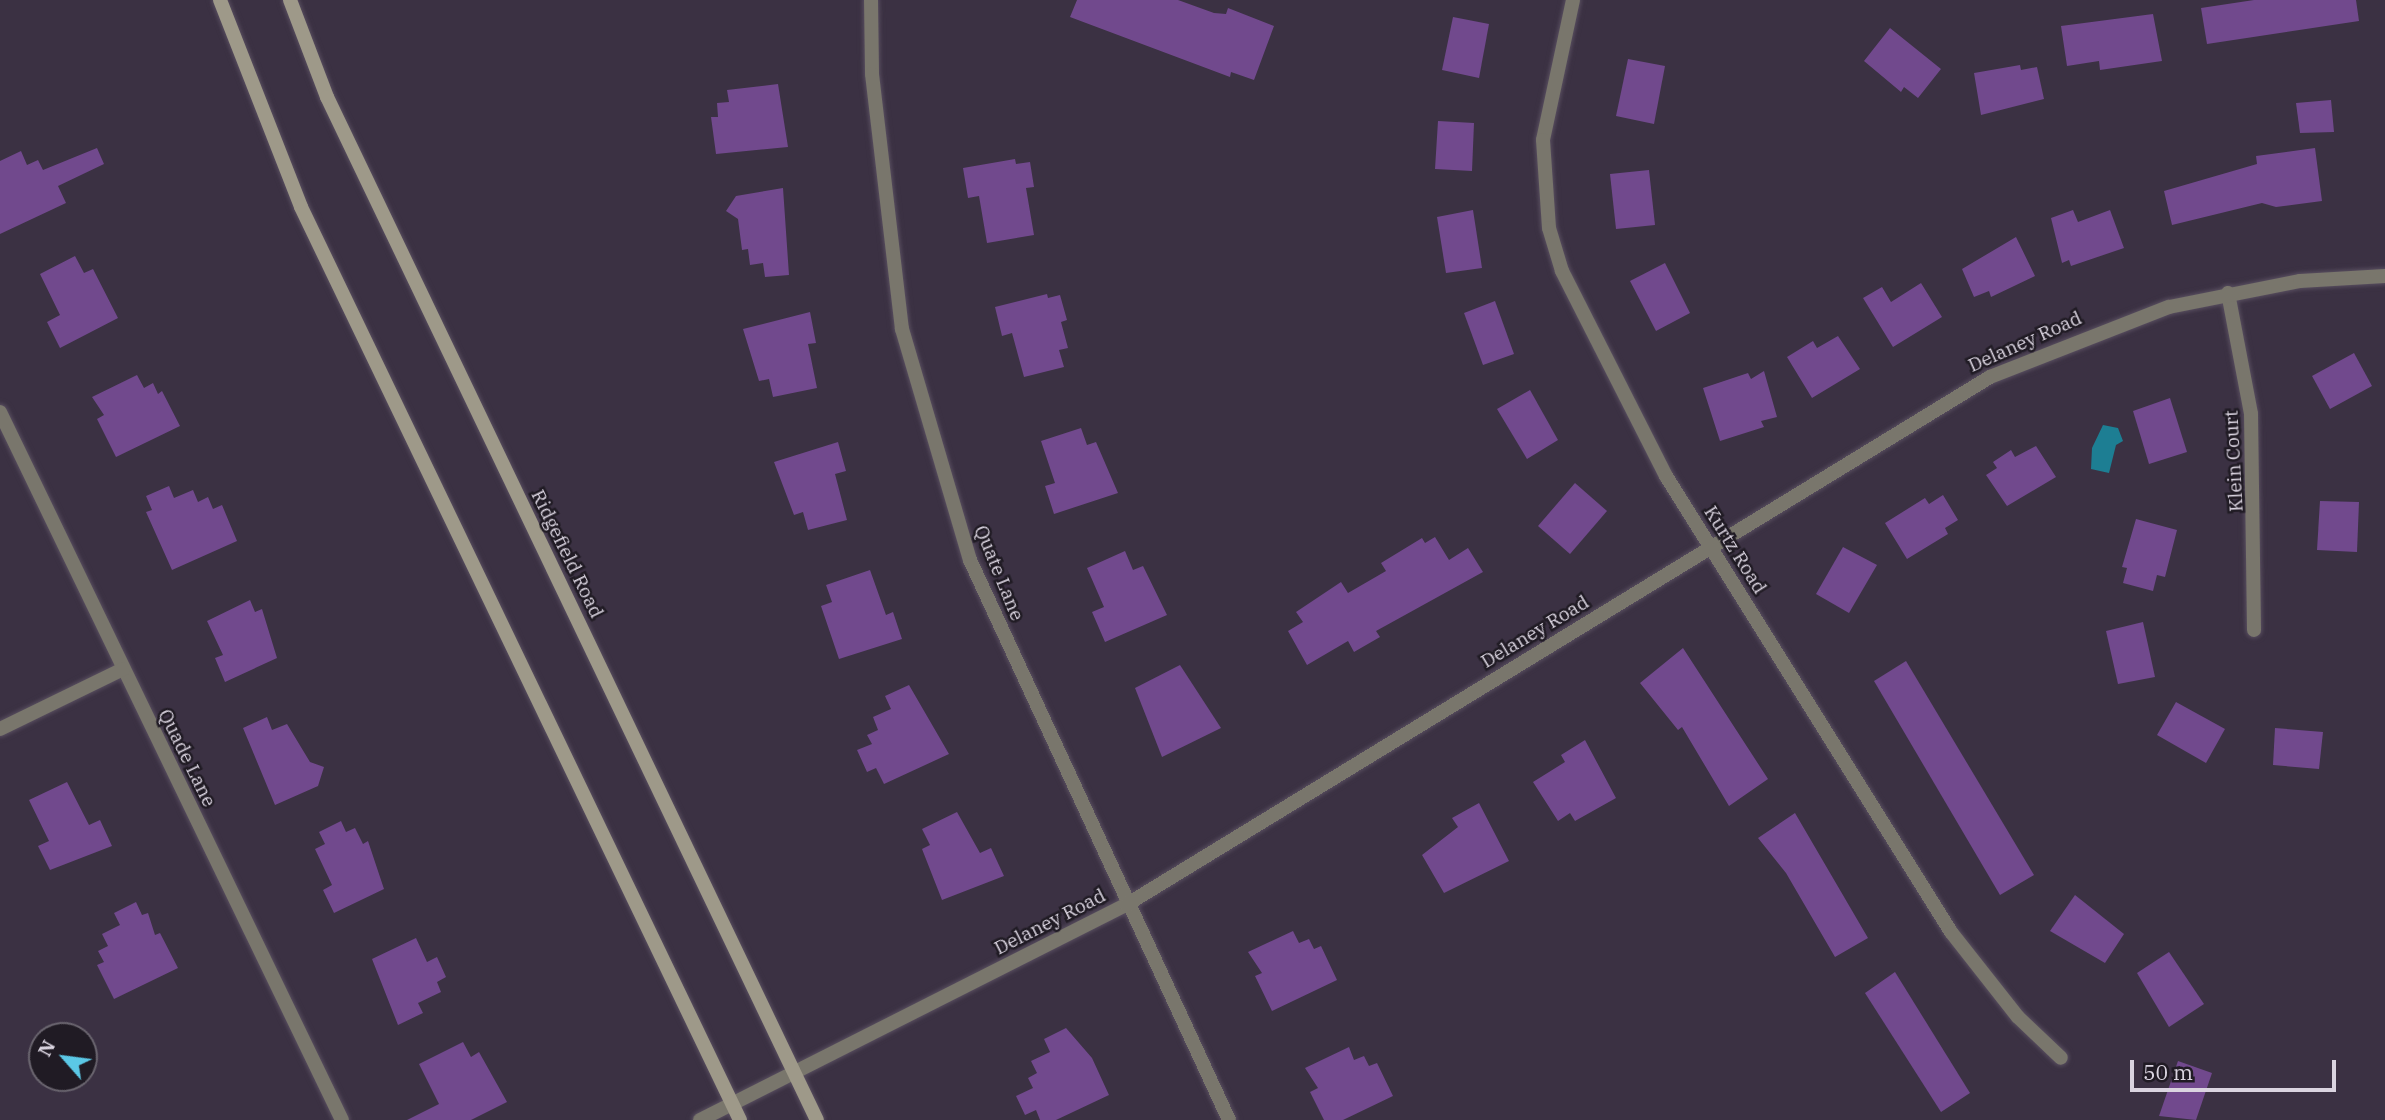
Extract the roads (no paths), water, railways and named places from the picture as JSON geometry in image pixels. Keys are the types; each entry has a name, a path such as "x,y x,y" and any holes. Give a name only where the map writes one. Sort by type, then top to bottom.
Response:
{"main road":[{"path":"220,0 301,207 740,1120"},
{"name":"Ridgefield Road","path":"290,0 339,121 817,1120"}],"street":[{"name":"Quate Lane","path":"871,0 872,74 902,329 970,560 1126,905 1229,1120"},
{"name":"Kurtz Road","path":"1573,0 1543,140 1549,228 1562,271 1611,374 1710,548 1951,932 2018,1017 2061,1058"},
{"name":"Delaney Road","path":"700,1120 1126,905 1990,377 2111,326 2228,293 2385,276"},
{"name":"Klein Court","path":"2228,293 2251,414 2254,630"},
{"name":"Quade Lane","path":"0,412 342,1120"},
{"path":"0,729 123,668"}],"water":[{"path":"2103,425 2118,428 2123,441 2116,445 2109,473 2091,469 2092,448"}]}
